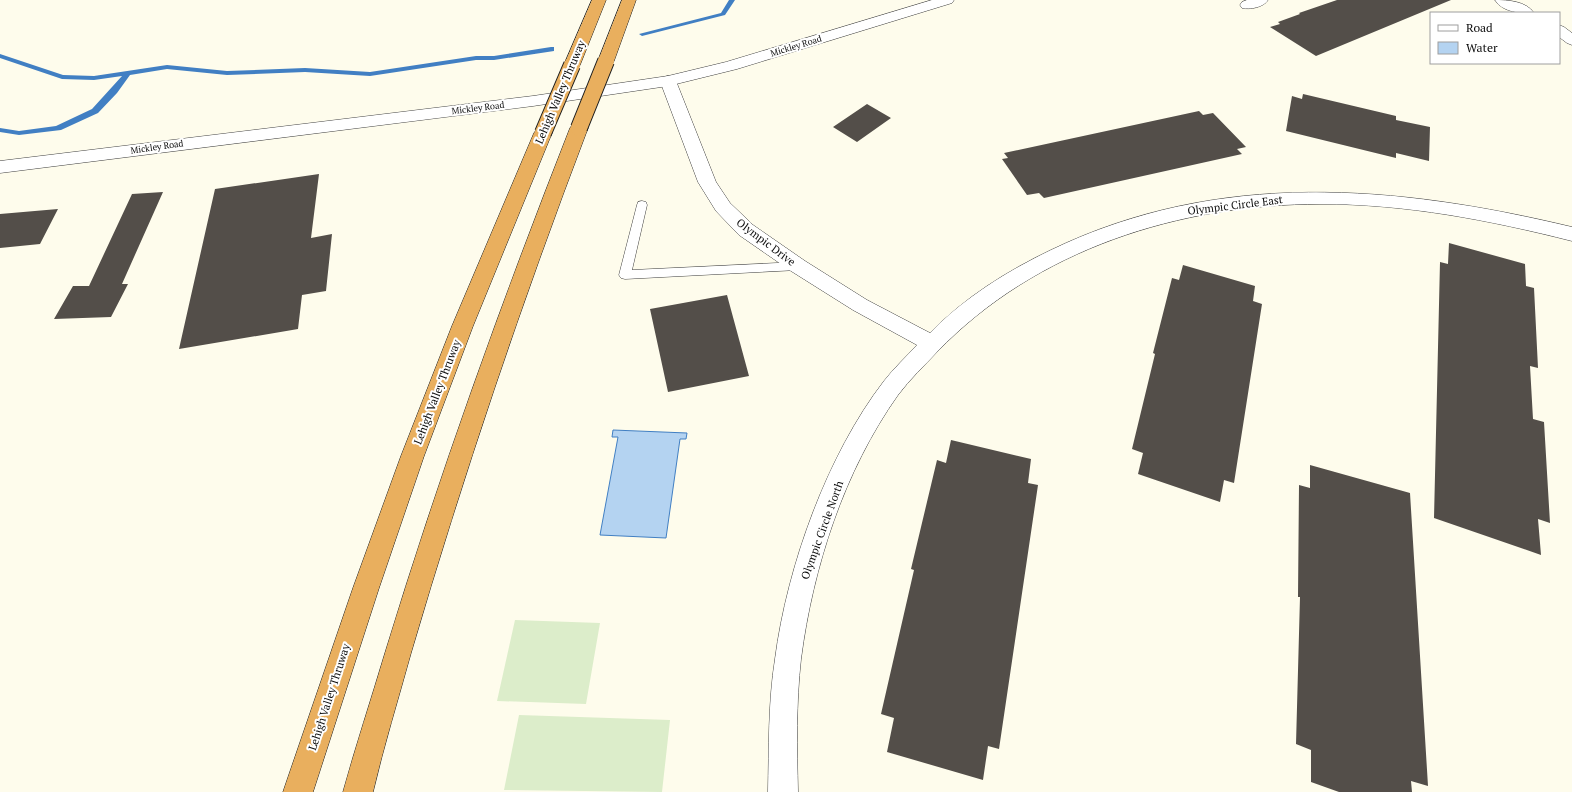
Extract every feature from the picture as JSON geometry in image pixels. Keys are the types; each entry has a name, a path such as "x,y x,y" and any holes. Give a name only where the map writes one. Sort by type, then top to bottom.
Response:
{"highway":[{"name":"Lehigh Valley Thruway","path":"298,792 376,556 438,389 490,257 599,0"},
{"path":"358,792 426,558 481,391 528,260 629,0"}],"street":[{"name":"Mickley Road","path":"0,167 532,101 668,81 731,66 947,0"},
{"path":"1247,5 1261,0"},
{"path":"1502,0 1525,12"},
{"path":"1560,31 1572,40"},
{"name":"Olympic Drive","path":"668,81 707,182 722,207 746,230 798,266 860,305 931,343"},
{"name":"Olympic Circle East","path":"931,343 981,299 1035,265 1079,244 1126,226 1176,213 1227,204 1281,199 1313,198 1386,201 1453,209 1523,221 1572,234"},
{"name":"Olympic Circle North","path":"782,792 783,721 790,643 805,574 833,493 864,430 890,389 931,343"}],"lane":[{"path":"642,205 625,275 798,266"}],"green space":[{"path":"515,620 600,623 586,704 497,701"},
{"path":"519,715 670,720 662,792 504,790"}],"water":[{"path":"613,430 687,433 686,439 680,439 666,538 600,535 618,437 612,437"}],"building":[{"path":"1337,0 1451,0 1316,56 1270,27 1280,24 1278,22 1300,14 1299,13"},
{"path":"1303,94 1396,116 1396,120 1430,127 1429,161 1396,153 1396,158 1286,131 1292,96 1302,99"},
{"path":"867,104 891,118 857,142 833,127"},
{"path":"1199,111 1203,115 1213,113 1246,147 1237,149 1242,154 1044,198 1039,193 1027,195 1002,159 1008,158 1004,153"},
{"path":"319,174 311,238 332,234 326,291 302,295 298,329 179,349 215,189"},
{"path":"163,192 122,284 128,284 111,317 54,319 73,286 89,286 132,194"},
{"path":"58,209 40,244 0,248 0,214"},
{"path":"1449,243 1525,264 1526,286 1534,288 1538,368 1530,366 1533,419 1544,422 1550,523 1538,519 1541,555 1434,518 1440,262 1448,264"},
{"path":"1183,265 1255,286 1253,301 1262,304 1234,483 1224,480 1220,502 1138,474 1143,453 1132,449 1155,354 1153,353 1172,278 1179,280"},
{"path":"727,295 749,376 668,392 650,309"},
{"path":"951,440 1031,459 1028,483 1038,485 999,749 988,746 983,780 887,752 894,718 881,714 914,570 911,569 937,460 946,463"},
{"path":"1310,465 1410,493 1428,786 1411,781 1412,792 1339,792 1311,782 1311,750 1296,744 1300,597 1298,597 1299,485 1310,488"}],"waterway":[{"path":"642,34 723,14 732,0"},
{"path":"0,56 62,77 94,78 167,67 227,73 305,70 370,74 476,58 494,58 551,49"},
{"path":"0,130 19,133 58,128 95,111 114,91 127,74"}]}
